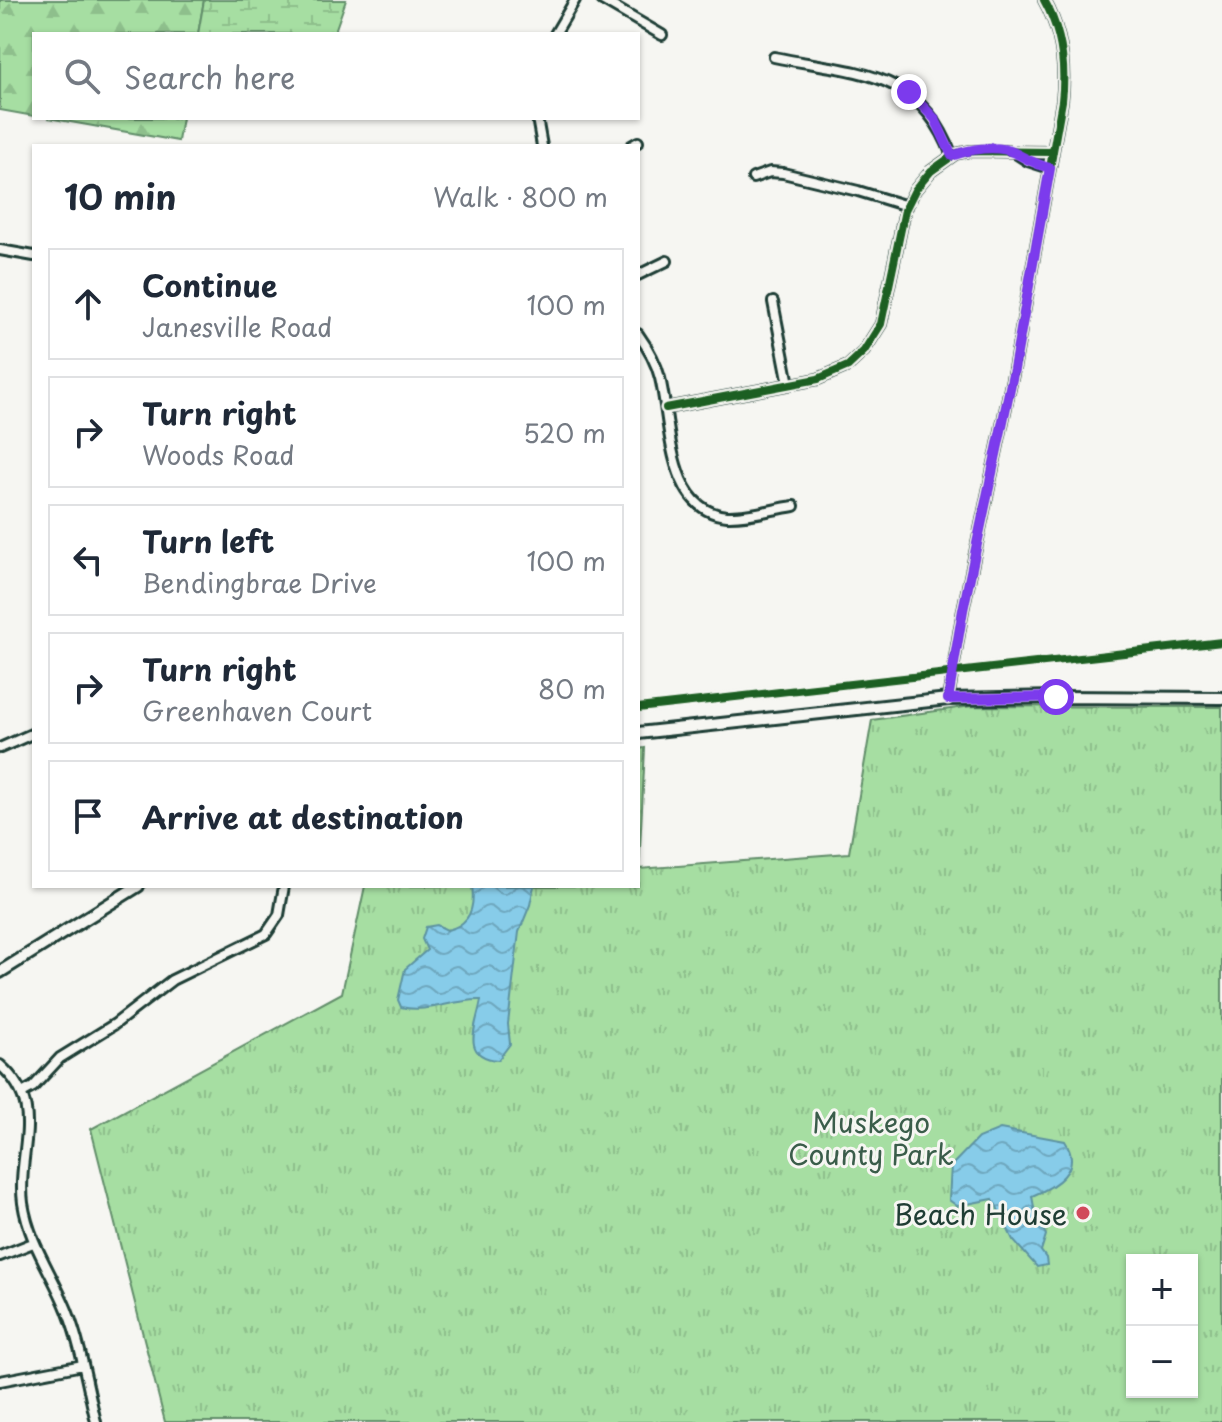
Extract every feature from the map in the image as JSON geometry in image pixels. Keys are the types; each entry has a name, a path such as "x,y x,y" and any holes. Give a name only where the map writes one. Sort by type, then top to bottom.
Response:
{"main road":[{"path":"640,733 948,699 1222,698"},
{"path":"0,972 135,888"}],"street":[{"path":"556,32 575,0"},
{"path":"602,0 662,35"},
{"path":"948,699 963,610 1014,369 1062,101 1064,63 1058,32 1044,0"},
{"path":"774,57 880,78 898,86 919,101 935,119 952,156"},
{"path":"537,120 542,144"},
{"path":"666,408 818,379 838,371 856,359 875,337 884,316 907,206 915,190 931,171 952,156 981,149 1053,152"},
{"path":"1014,152 1028,161 1050,168"},
{"path":"753,178 770,172 783,173 907,206"},
{"path":"0,250 32,256"},
{"path":"640,274 667,261"},
{"path":"773,302 789,384"},
{"path":"640,337 656,365 681,483 689,495 705,509 734,516 794,506"},
{"path":"0,748 32,734"},
{"path":"22,1093 33,1087 60,1058 115,1024 172,980 266,934 279,915 284,888"},
{"path":"0,1065 22,1093 29,1128 22,1171 22,1195 33,1243 62,1297 83,1365 96,1422"},
{"path":"0,1256 33,1243"},
{"path":"0,1381 83,1365"}],"green space":[{"path":"0,0 204,0 198,32 32,32 32,116 0,110"},
{"path":"204,0 346,0 335,32 198,32"},
{"path":"59,120 182,120 178,141"},
{"name":"Muskego County Park","path":"972,706 1222,707 1222,1422 165,1422 91,1129 342,993 365,888 640,888 640,869 849,853 872,720"},
{"name":"Muskego County Park","path":"645,748 640,849 640,749"}],"water":[{"path":"472,888 534,888 519,932 508,1024 510,1044 498,1060 486,1058 474,1046 474,1029 481,1000 411,1009 401,1007 398,1000 405,969 427,950 422,939 426,927 455,928 466,919 473,901"},
{"path":"1000,1129 1065,1141 1070,1151 1071,1161 1064,1176 1032,1196 1035,1213 1046,1235 1041,1251 1047,1265 1037,1267 1013,1240 993,1199 957,1206 949,1200 951,1166 978,1138"}],"cycle path":[{"path":"948,699 963,610 1014,369 1062,101 1061,49 1055,24 1044,0"},
{"path":"666,408 818,379 848,366 864,351 881,324 905,210 915,190 931,171 955,154 970,151 1053,152"},
{"path":"640,708 1222,642"}],"place":[{"name":"Beach House","path":"1083,1213"}],"route":[{"path":"909,92 935,119 952,156 998,149 1014,152 1028,161 1050,168 1014,369 963,610 948,699 1056,697"}]}
